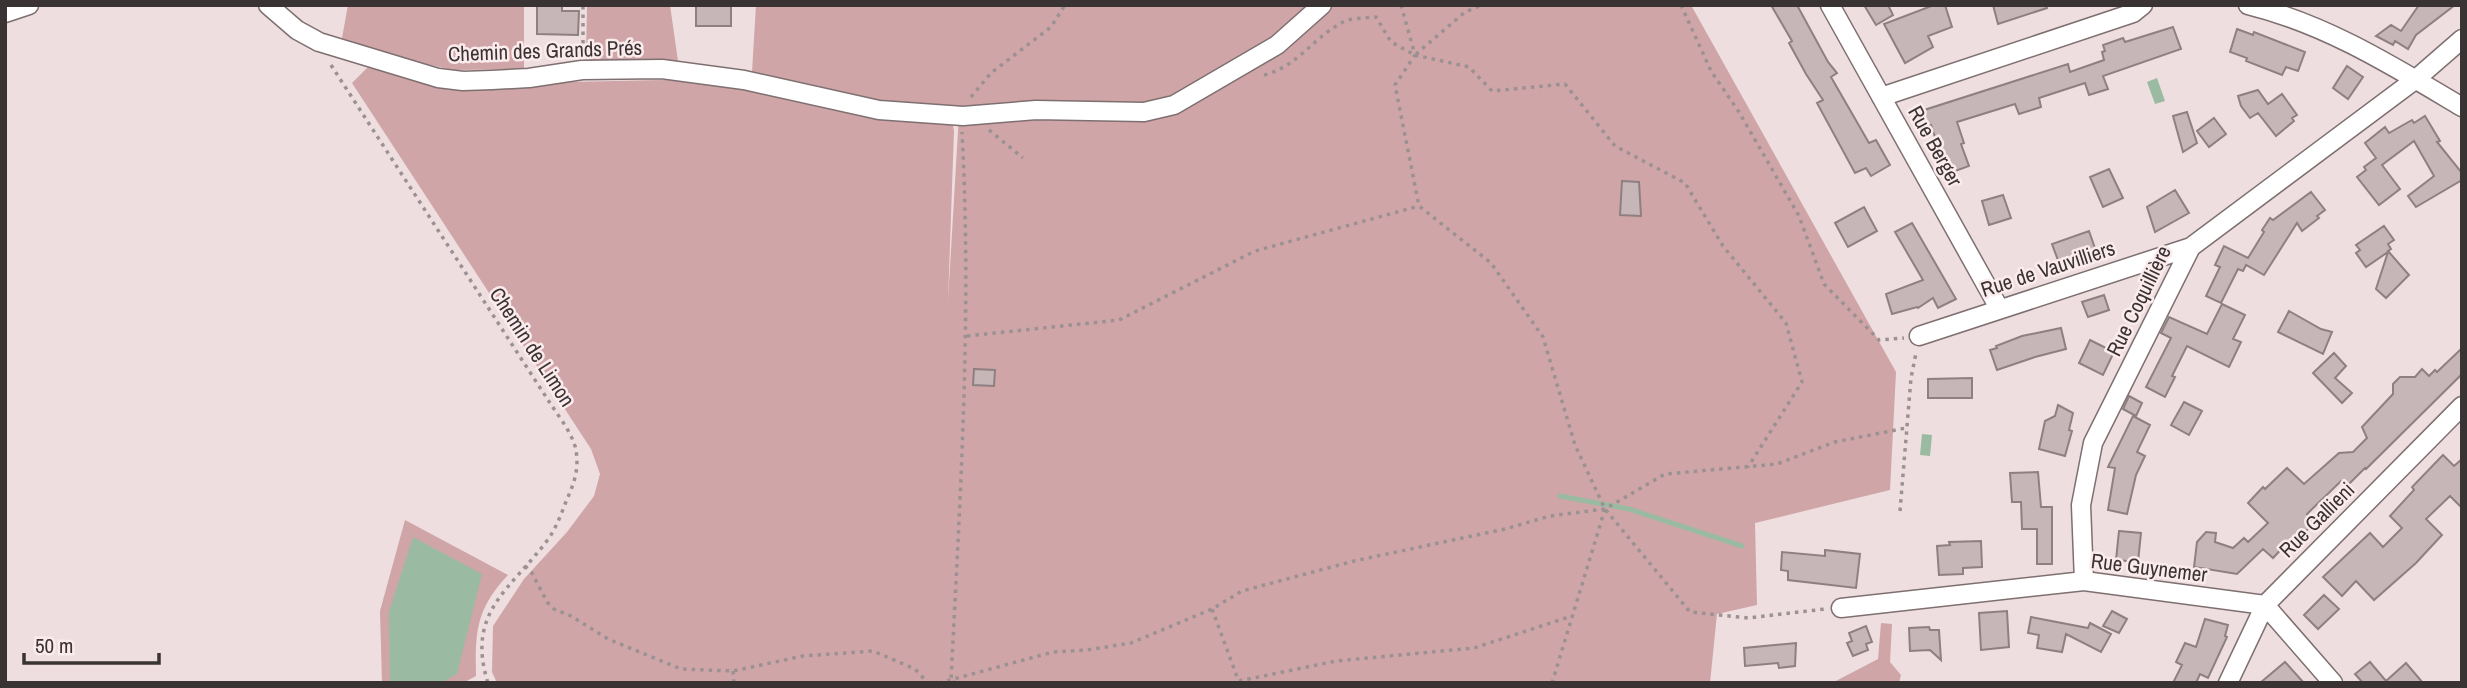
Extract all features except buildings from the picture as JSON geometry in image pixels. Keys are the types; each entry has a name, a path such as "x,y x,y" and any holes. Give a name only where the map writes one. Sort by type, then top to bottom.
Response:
{"street":[{"name":"Chemin des Grands Prés","path":"268,5 297,30 319,42 438,78 463,81 529,78 582,70 662,69 744,80 878,110 965,115 1036,110 1144,111 1174,105 1277,45 1322,5"},
{"name":"Rue Berger","path":"1830,5 1999,308"},
{"path":"1881,97 2133,13 2143,5"},
{"path":"2248,5 2282,13 2324,29 2462,107"},
{"name":"Rue Coquillière","path":"2084,581 2081,505 2093,443 2191,247 2416,79 2462,39"},
{"name":"Rue de Vauvilliers","path":"1919,336 2191,247"},
{"name":"Rue Gallieni","path":"2228,683 2265,605 2462,406"},
{"name":"Rue Guynemer","path":"1841,608 2084,581 2265,605"},
{"path":"2265,605 2333,683"}],"path":[{"path":"582,70 583,5"},
{"path":"954,682 967,336 965,115 962,108 991,73 1051,27 1065,5"},
{"path":"1401,5 1415,55"},
{"path":"1482,5 1465,12 1415,55 1395,85 1419,206 1491,263 1543,337 1575,445 1605,509 1690,612 1748,618 1841,608"},
{"path":"1681,5 1711,71 1739,112 1799,216 1824,284 1879,340 1919,336 1911,378 1900,512"},
{"path":"1262,75 1272,73 1298,58 1344,21 1376,17 1391,42 1415,55 1469,67 1492,90 1565,84 1615,146 1685,183 1723,246 1786,323 1802,382 1748,467"},
{"name":"Chemin de Limon","path":"319,42 334,70 575,446 578,461 576,477 555,527 487,615 481,640 482,666 488,683"},
{"path":"965,115 1023,158"},
{"path":"967,336 1119,320 1255,251 1419,206"},
{"path":"939,683 954,682 1053,652 1131,643 1212,609 1241,591 1354,561 1550,516 1605,509 1665,474 1777,464 1835,442 1906,428"},
{"path":"1552,683 1605,509"},
{"path":"525,566 554,609 571,616 608,639 681,669 733,671 803,656 873,651 915,669 928,683"},
{"path":"1212,609 1239,682 1336,661 1474,648 1572,616"},
{"path":"733,671 734,683"}],"shaded area":[{"path":"348,5 524,5 524,69 453,70 403,59 342,38"},
{"path":"587,5 670,5 678,61 586,60"},
{"path":"756,5 1691,5 1896,372 1890,490 1755,523 1757,605 1717,614 1710,683 497,683 492,672 493,626 524,579 567,532 594,496 600,474 591,449 352,83 370,65 472,84 711,79 851,113 952,120 954,131 948,301 959,114 795,89 752,72"},
{"path":"2157,78 2165,101 2155,104 2147,82"},
{"path":"1922,434 1932,435 1930,456 1920,455"},
{"path":"405,520 508,575 489,599 480,622 476,646 476,676 463,683 382,683 380,611"},
{"path":"413,537 482,574 457,674 441,683 390,683 389,612"},
{"path":"1881,623 1892,624 1890,662 1901,675 1899,683 1832,683 1878,659"}],"waterway":[{"path":"1560,496 1629,509 1742,546"}]}
